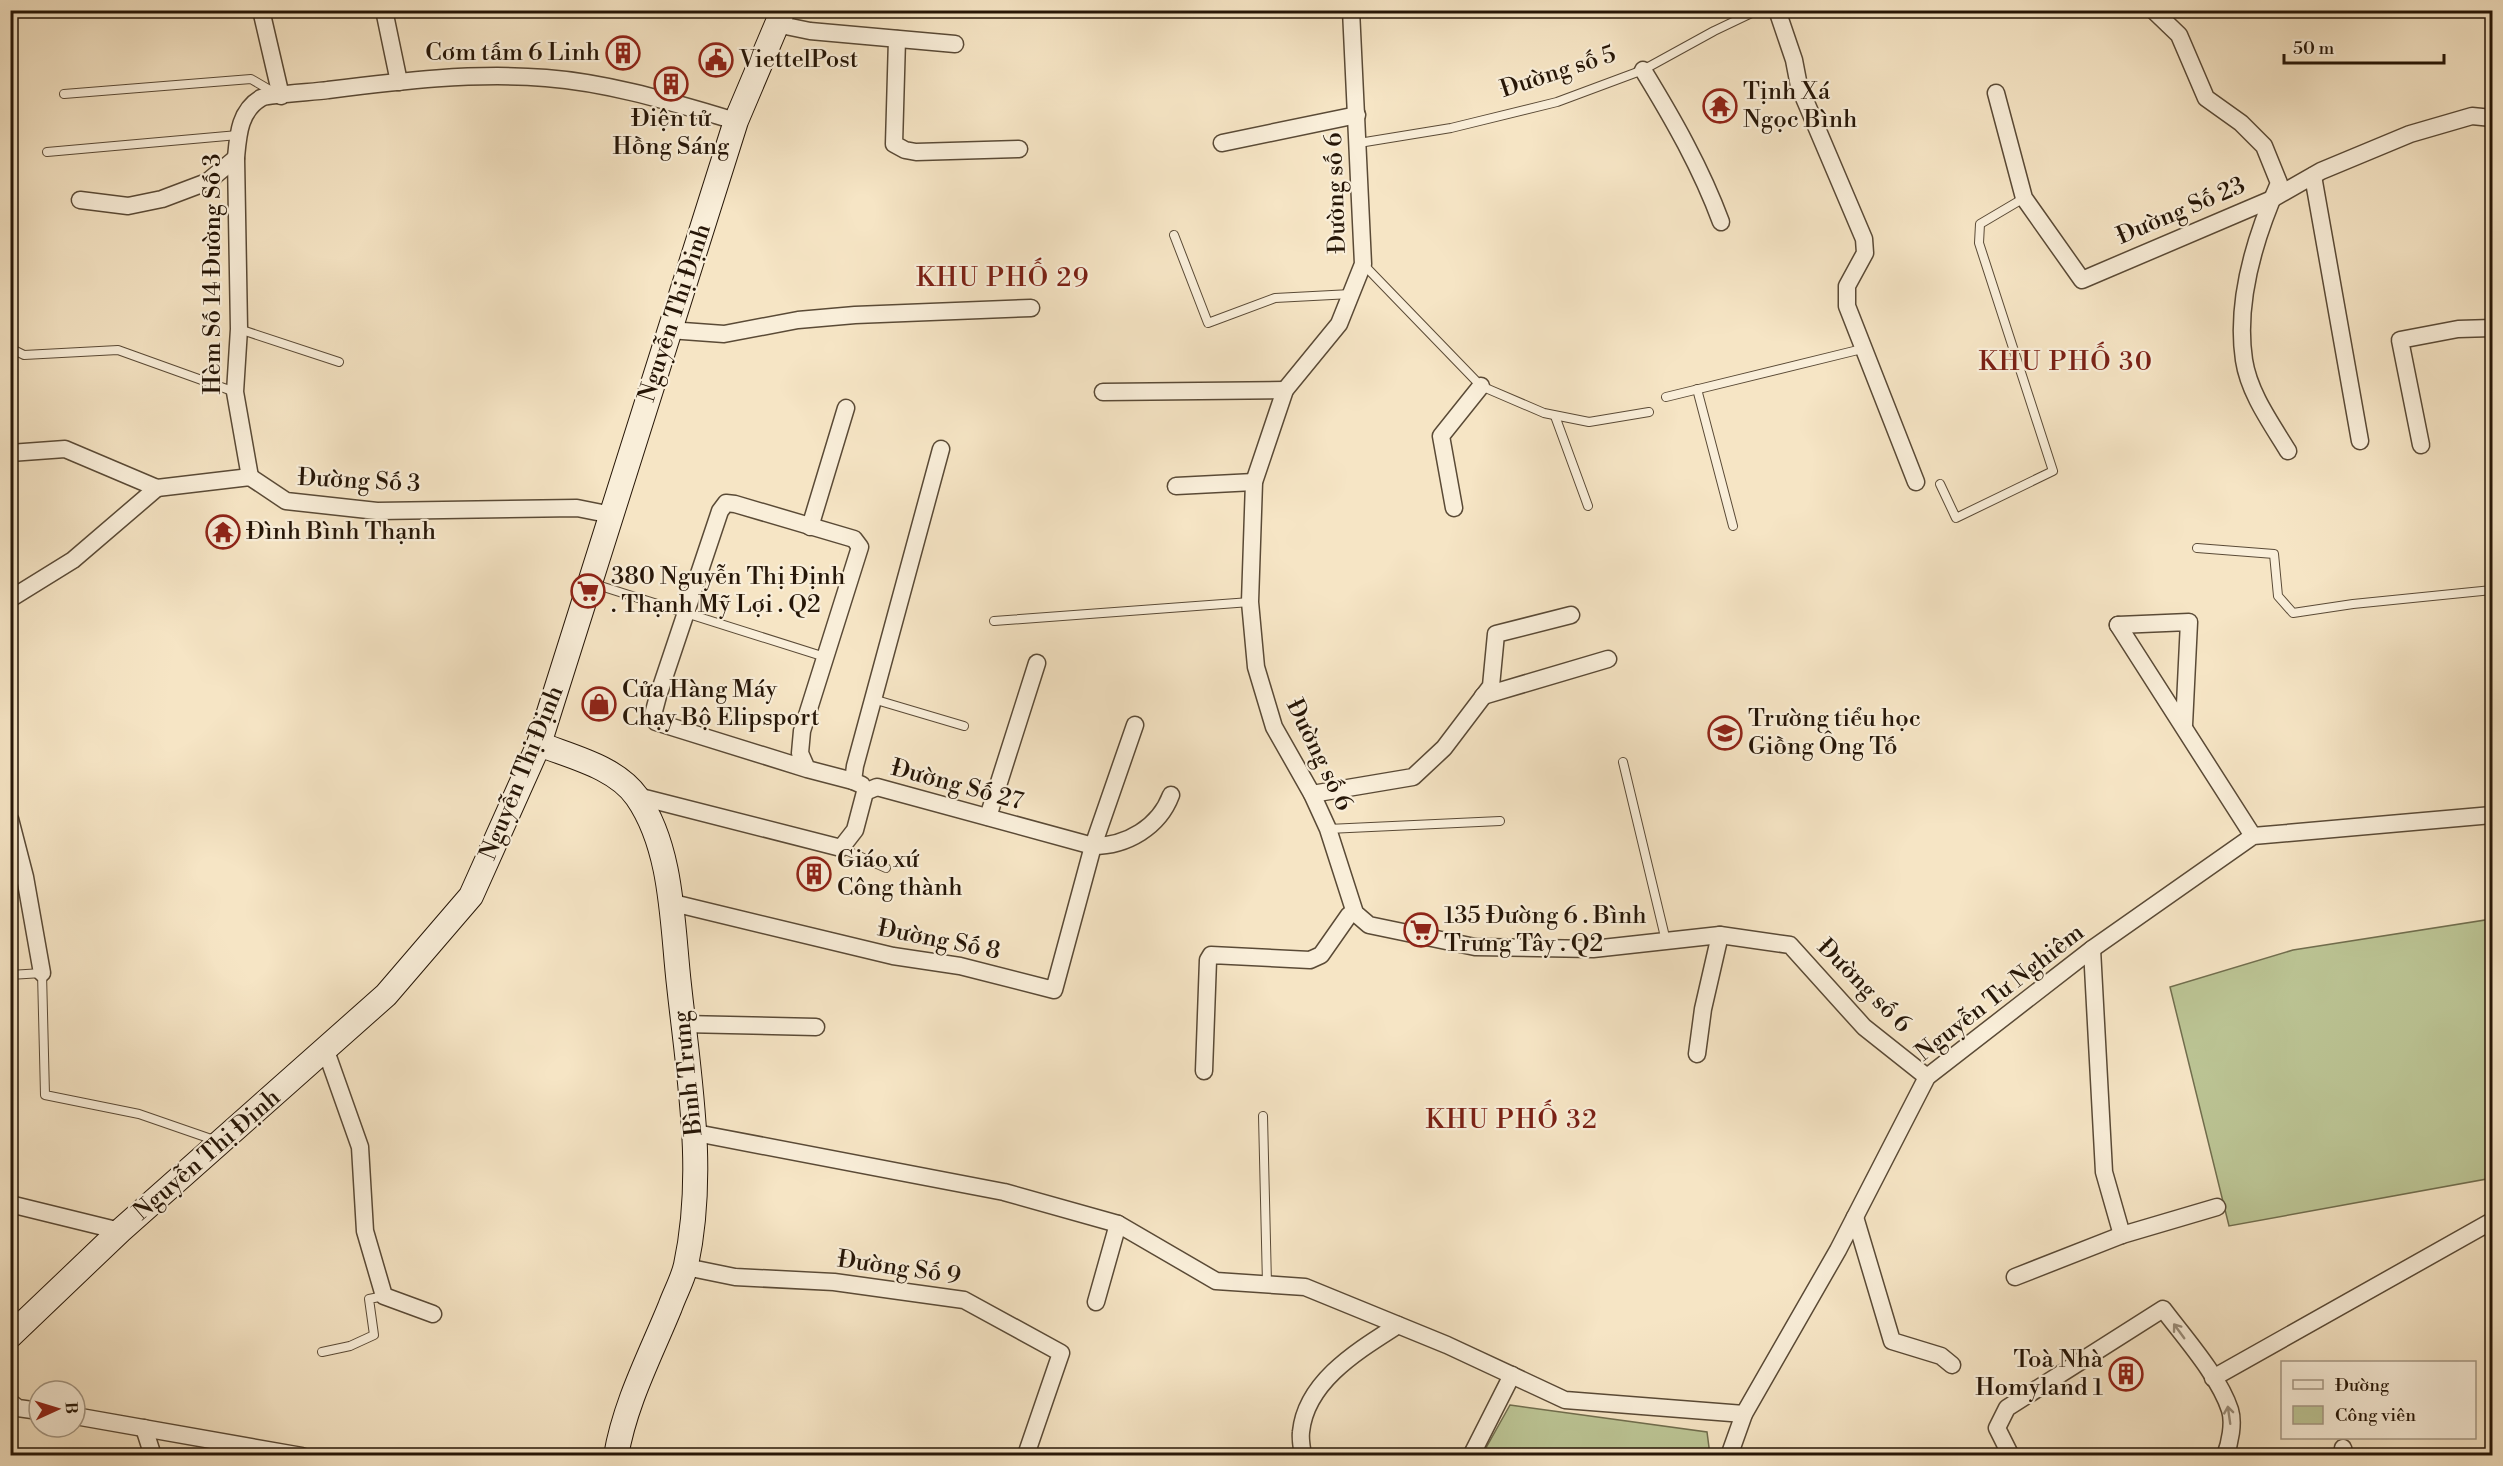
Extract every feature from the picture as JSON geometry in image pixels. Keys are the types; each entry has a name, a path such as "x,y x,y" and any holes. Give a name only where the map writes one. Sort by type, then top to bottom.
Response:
{"main road":[{"name":"Nguyễn Thị Định","path":"10,1336 120,1231 326,1051 386,995 471,896 539,744 736,121 779,17"},
{"name":"Bình Trưng","path":"539,744 588,763 623,781 651,819 662,854 669,902 696,1132 692,1234 686,1268 639,1380 620,1435 616,1455"}],"street":[{"path":"261,10 281,96"},
{"path":"384,10 399,82"},
{"name":"Đường số 6","path":"1351,10 1363,264 1339,324 1285,390 1254,482 1250,602 1256,667 1274,727 1312,794 1328,829 1355,913 1369,925 1475,947 1593,948 1720,936 1790,945 1864,1027 1927,1077"},
{"path":"1777,10 1794,60 1799,86 1866,246 1847,286 1847,306 1916,482"},
{"path":"2153,10 2179,34 2206,98 2241,123 2264,146 2279,183 2253,255 2242,312 2244,362 2261,407 2288,451"},
{"path":"779,17 810,31 955,44"},
{"path":"897,39 894,144 905,150 916,152 1019,149"},
{"path":"1643,70 1680,131 1710,192 1721,222"},
{"name":"Hèm Số 14 Đường Số 3","path":"250,477 235,392 239,329 236,158 238,135 246,112 263,97 477,76 547,78 653,96 736,121"},
{"name":"Đường Số 23","path":"1996,93 2024,198 2082,280 2272,200 2313,176 2410,134 2472,116 2493,118"},
{"path":"1222,143 1357,115"},
{"path":"80,200 128,206 162,199 207,182 236,158"},
{"path":"2313,176 2360,441"},
{"path":"669,330 724,334 798,320 855,315 1031,308"},
{"path":"2421,445 2400,340 2458,329 2493,328"},
{"path":"1454,508 1441,436 1481,386"},
{"path":"1103,392 1285,390"},
{"path":"810,527 846,408"},
{"path":"10,453 65,449 157,488 250,477"},
{"path":"853,781 941,449"},
{"name":"Đường Số 3","path":"250,477 286,501 377,511 577,507 612,515"},
{"path":"1176,486 1254,482"},
{"path":"10,599 73,560 157,488"},
{"path":"807,769 800,753 802,730 861,547 854,539 726,503 720,510 654,711 656,722 807,769 853,781 871,789"},
{"path":"1312,794 1413,777 1444,748 1491,686 1496,634 1571,615"},
{"path":"2184,725 2188,622 2118,625 2253,836 2493,815"},
{"path":"1484,696 1608,659"},
{"path":"988,817 1037,663"},
{"path":"1135,725 1093,846 1108,846 1142,832 1160,819 1171,795"},
{"name":"Đường Số 27","path":"841,848 855,830 860,802 865,792 877,787 1093,846"},
{"path":"636,796 841,848"},
{"path":"10,819 25,877 42,973"},
{"name":"Nguyễn Tư Nghiêm","path":"1729,1455 1744,1414 1855,1217 1927,1077 2092,949 2253,836"},
{"name":"Đường Số 8","path":"669,902 893,957 960,966 1054,990 1093,846"},
{"path":"1204,1071 1208,960 1211,955 1310,960 1321,955 1349,915 1355,913"},
{"path":"1697,1054 1703,1009 1720,936"},
{"path":"2092,949 2104,1172 2122,1235"},
{"path":"683,1024 816,1027"},
{"path":"326,1051 360,1147 365,1231 384,1296 433,1314"},
{"path":"696,1132 1004,1192 1118,1224 1216,1281 1305,1287 1398,1325 1564,1400 1744,1414"},
{"path":"10,1204 120,1231"},
{"path":"2015,1276 2122,1235 2217,1207"},
{"path":"1855,1217 1892,1341 1941,1356 1952,1365"},
{"path":"2213,1378 2493,1221"},
{"path":"1096,1302 1118,1224"},
{"name":"Đường Số 9","path":"686,1268 735,1277 834,1282 964,1300 1061,1353 1027,1452"},
{"path":"2011,1455 1997,1428 2007,1408 2163,1309 2213,1378 2230,1411 2230,1445 2225,1455"},
{"path":"1303,1455 1301,1432 1313,1395 1353,1354 1398,1325"},
{"path":"1471,1455 1512,1376"},
{"path":"10,1402 18,1408 27,1409"},
{"path":"87,1418 302,1455"},
{"path":"144,1428 153,1455"}],"lane":[{"name":"Đường số 5","path":"1359,143 1451,128 1557,102 1643,70 1758,10"},
{"path":"64,94 251,79 281,96"},
{"path":"47,152 238,135"},
{"path":"1940,484 1956,518 2053,471 1979,243 1980,224 2024,198"},
{"path":"1174,235 1208,323 1275,298 1352,294"},
{"path":"1363,264 1481,386 1555,416 1589,422 1649,412"},
{"path":"239,329 339,362"},
{"path":"10,348 24,354 118,350 235,392"},
{"path":"1666,397 1862,349"},
{"path":"1697,389 1733,526"},
{"path":"1555,416 1588,506"},
{"path":"2197,548 2274,554 2278,596 2293,613 2493,590"},
{"path":"590,583 825,657"},
{"path":"994,621 1250,602"},
{"path":"873,699 964,726"},
{"path":"1623,762 1666,941"},
{"path":"1328,829 1500,821"},
{"path":"841,848 886,868"},
{"path":"10,975 42,973 45,1095 139,1114 220,1142"},
{"path":"1263,1116 1267,1284"},
{"path":"322,1352 350,1346 374,1335 369,1299 384,1296"}],"green space":[{"path":"2492,919 2492,1178 2229,1226 2170,987 2293,950"},
{"path":"1510,1405 1707,1432 1710,1455 1482,1455"}],"place":[{"name":"Cơm tấm 6 Linh","path":"623,53"},
{"name":"ViettelPost","path":"716,60"},
{"name":"Điện tử Hồng Sáng","path":"671,84"},
{"name":"Tịnh Xá Ngọc Bình","path":"1720,106"},
{"name":"Đình Bình Thạnh","path":"223,532"},
{"name":"380 Nguyễn Thị Định . Thạnh Mỹ Lợi . Q2","path":"588,591"},
{"name":"Cửa Hàng Máy Chạy Bộ Elipsport","path":"599,704"},
{"name":"Trường tiểu học Giồng Ông Tố","path":"1725,733"},
{"name":"Giáo xứ Công thành","path":"814,874"},
{"name":"135 Đường 6 . Bình Trưng Tây . Q2","path":"1421,930"},
{"name":"Toà Nhà Homyland 1","path":"2126,1374"}],"district":[{"name":"KHU PHỐ 29","path":"1003,278"},
{"name":"KHU PHỐ 30","path":"2066,362"},
{"name":"KHU PHỐ 32","path":"1512,1120"}]}
